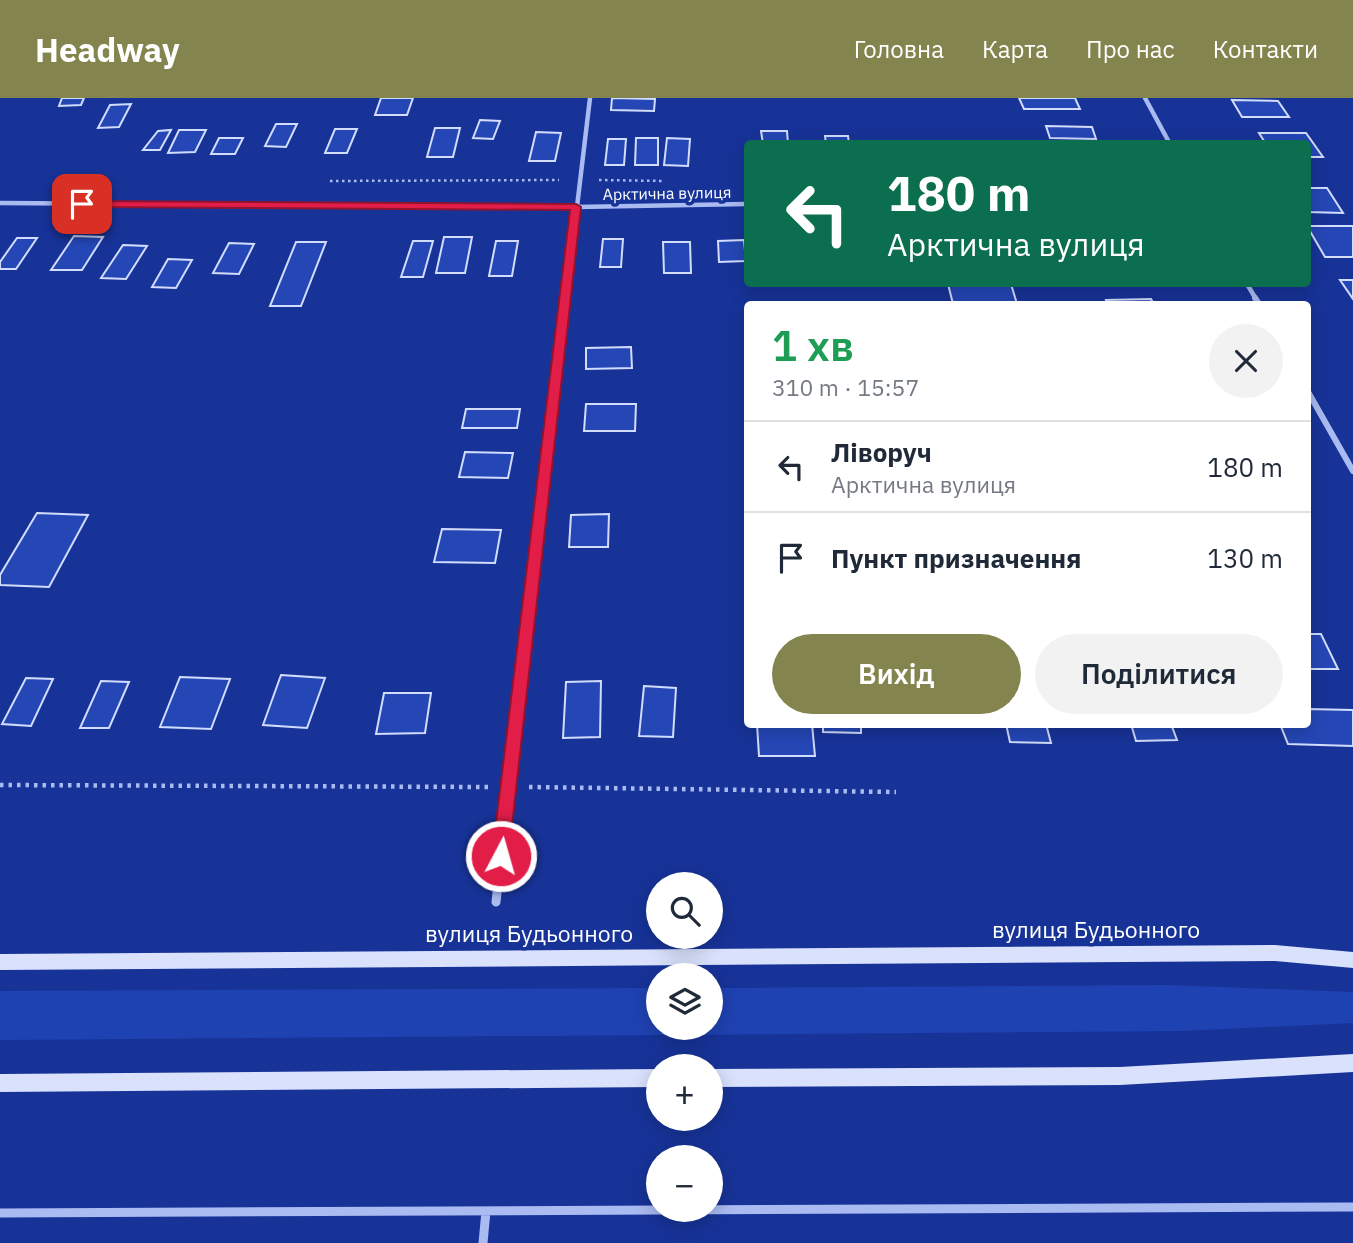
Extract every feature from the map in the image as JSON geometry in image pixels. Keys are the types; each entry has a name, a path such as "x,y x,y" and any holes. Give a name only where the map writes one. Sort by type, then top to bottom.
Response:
{"main road":[{"name":"вулиця Будьонного","path":"0,961 1261,953 1353,960"},
{"path":"723,1078 1120,1076 1353,1063"},
{"path":"0,1083 646,1078"}],"street":[{"path":"496,902 590,98"},
{"path":"1145,98 1168,140"},
{"name":"Арктична вулиця","path":"0,203 576,207 744,204"},
{"path":"1311,397 1353,471"},
{"path":"0,1213 1353,1207"},
{"path":"483,1243 486,1211"}],"path":[{"path":"0,785 896,792"}],"shaded area":[{"path":"1168,985 1353,992 1353,1023 1182,1031 723,1034 723,988"},
{"path":"646,988 646,1035 0,1040 0,991"}],"building":[{"path":"62,98 84,98 81,105 59,106"},
{"path":"381,98 413,98 407,115 375,115"},
{"path":"612,98 655,99 654,111 611,110"},
{"path":"1019,98 1075,98 1080,109 1024,109"},
{"path":"1232,100 1278,101 1289,117 1242,117"},
{"path":"131,104 119,127 98,128 110,105"},
{"path":"480,120 500,121 493,139 473,138"},
{"path":"276,124 297,124 286,147 265,146"},
{"path":"1046,126 1092,127 1096,139 1050,138"},
{"path":"435,128 460,128 453,157 427,157"},
{"path":"335,129 357,129 347,153 325,153"},
{"path":"171,130 160,150 143,150 158,131"},
{"path":"179,130 206,130 195,152 168,153"},
{"path":"761,131 787,131 788,140 762,140"},
{"path":"536,132 561,133 555,161 529,161"},
{"path":"1259,133 1306,133 1311,140 1263,140"},
{"path":"825,136 848,136 848,140 826,140"},
{"path":"219,138 243,138 235,154 211,154"},
{"path":"636,138 658,138 658,165 635,165"},
{"path":"667,138 690,139 688,166 664,165"},
{"path":"608,139 626,139 624,165 605,165"},
{"path":"1311,140 1323,157 1311,157"},
{"path":"1311,188 1327,188 1343,213 1311,212"},
{"path":"1311,226 1353,226 1353,257 1325,257 1311,233"},
{"path":"74,236 103,237 82,270 51,270"},
{"path":"444,237 472,237 465,273 436,273"},
{"path":"17,238 37,238 16,269 0,269 0,262"},
{"path":"603,239 623,239 621,267 600,267"},
{"path":"744,240 744,261 719,262 718,241"},
{"path":"413,241 433,241 423,277 401,277"},
{"path":"496,241 518,241 512,276 489,276"},
{"path":"296,242 326,242 301,306 270,306"},
{"path":"663,242 690,242 691,273 664,273"},
{"path":"229,243 254,244 239,274 213,273"},
{"path":"123,245 147,246 126,279 101,278"},
{"path":"168,259 192,260 176,288 152,287"},
{"path":"1340,280 1353,280 1353,299"},
{"path":"949,287 1012,287 1016,301 952,301"},
{"path":"1151,299 1152,301 1106,301"},
{"path":"631,347 632,368 586,369 586,348"},
{"path":"586,404 636,404 635,431 584,431"},
{"path":"466,409 520,409 517,428 462,428"},
{"path":"465,452 513,453 508,478 459,477"},
{"path":"37,513 88,515 49,587 0,585 0,575"},
{"path":"609,514 608,547 569,547 571,515"},
{"path":"442,529 501,530 495,563 434,562"},
{"path":"1311,634 1321,634 1338,669 1311,669"},
{"path":"281,675 325,678 307,728 263,725"},
{"path":"180,677 230,679 211,729 160,727"},
{"path":"26,678 53,679 31,726 2,724"},
{"path":"101,681 129,682 109,728 80,728"},
{"path":"601,681 600,737 563,738 566,682"},
{"path":"644,686 676,688 673,737 639,736"},
{"path":"384,693 431,693 425,733 376,734"},
{"path":"1311,709 1353,710 1353,746 1288,744 1282,728 1311,728"},
{"path":"757,728 812,728 815,756 759,756"},
{"path":"823,728 861,728 861,733 823,732"},
{"path":"1007,728 1047,728 1051,743 1010,742"},
{"path":"1132,728 1172,728 1177,740 1136,741"}],"route":[{"path":"82,204 576,207 501,856"}]}
